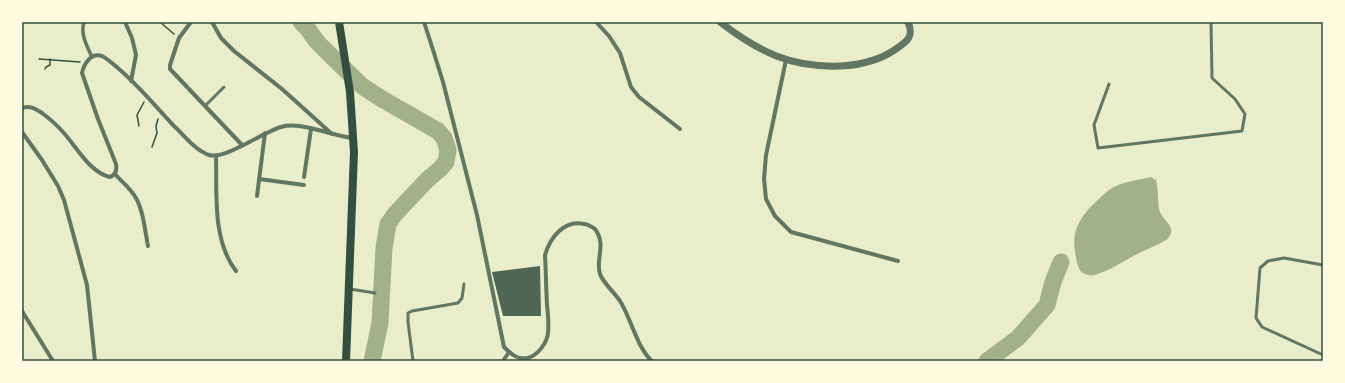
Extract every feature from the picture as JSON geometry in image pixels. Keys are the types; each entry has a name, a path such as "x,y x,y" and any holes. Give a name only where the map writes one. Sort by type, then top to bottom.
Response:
{"main road":[{"path":"339,22 350,92 354,152 346,361"}],"street":[{"path":"84,22 82,29 83,35 92,57"},
{"path":"125,22 132,38 136,55 131,81"},
{"path":"190,22 179,38 170,69 242,145"},
{"path":"212,22 221,38 234,51 282,89 332,134"},
{"path":"424,22 443,82 476,215 504,347 518,358 529,358 540,349 544,343 548,333 545,255 548,246 559,230 567,225 577,222 594,228 600,240 600,273 620,301 642,349 652,361"},
{"path":"596,22 609,36 620,53 631,87 639,97 680,129"},
{"path":"720,22 758,47 786,60 800,64 822,67 859,64 874,60 890,53 907,41 910,35 908,22"},
{"path":"115,174 116,164 82,73 83,66 96,55 102,56 110,62 162,112 194,146 208,155 216,156 224,154 265,133 283,126 295,126 353,138"},
{"path":"786,60 766,155 764,179 766,199 775,216 791,232 898,261"},
{"path":"22,108 26,106 35,109 56,124 93,168 103,175 110,177 115,174"},
{"path":"304,177 311,129"},
{"path":"22,132 54,179 64,200 87,285 95,361"},
{"path":"257,196 265,133"},
{"path":"216,156 218,226 220,238 229,260 236,271"},
{"path":"115,174 137,200 142,215 148,246"},
{"path":"259,179 304,185"},
{"path":"22,311 53,361"},
{"path":"503,361 509,352"}],"lane":[{"path":"1109,84 1094,124 1098,148 1242,131 1245,114 1235,99 1212,78 1210,22"},
{"path":"205,106 224,87"},
{"path":"1323,265 1284,258 1268,261 1260,268 1256,318 1262,327 1323,354"},
{"path":"413,361 408,322 409,312 458,303 462,298 464,284"},
{"path":"348,289 375,293"}],"path":[{"path":"160,22 179,38"},
{"path":"39,59 86,63"},
{"path":"45,69 50,65 50,59"},
{"path":"139,126 137,115 147,97"},
{"path":"152,147 157,133 156,126 162,112"}],"shaded area":[{"path":"1151,177 1156,180 1161,215 1171,227 1171,233 1167,240 1104,272 1096,275 1087,275 1083,273 1079,269 1077,263 1074,243 1077,229 1083,216 1093,204 1113,187"}],"building":[{"path":"540,266 541,316 503,316 492,272"}],"waterway":[{"path":"301,22 318,43 362,86 438,131 444,138 448,150 446,162 395,214 388,224 384,248 380,323 372,361"},
{"path":"987,361 1018,338 1047,305 1053,282 1061,262"}]}
